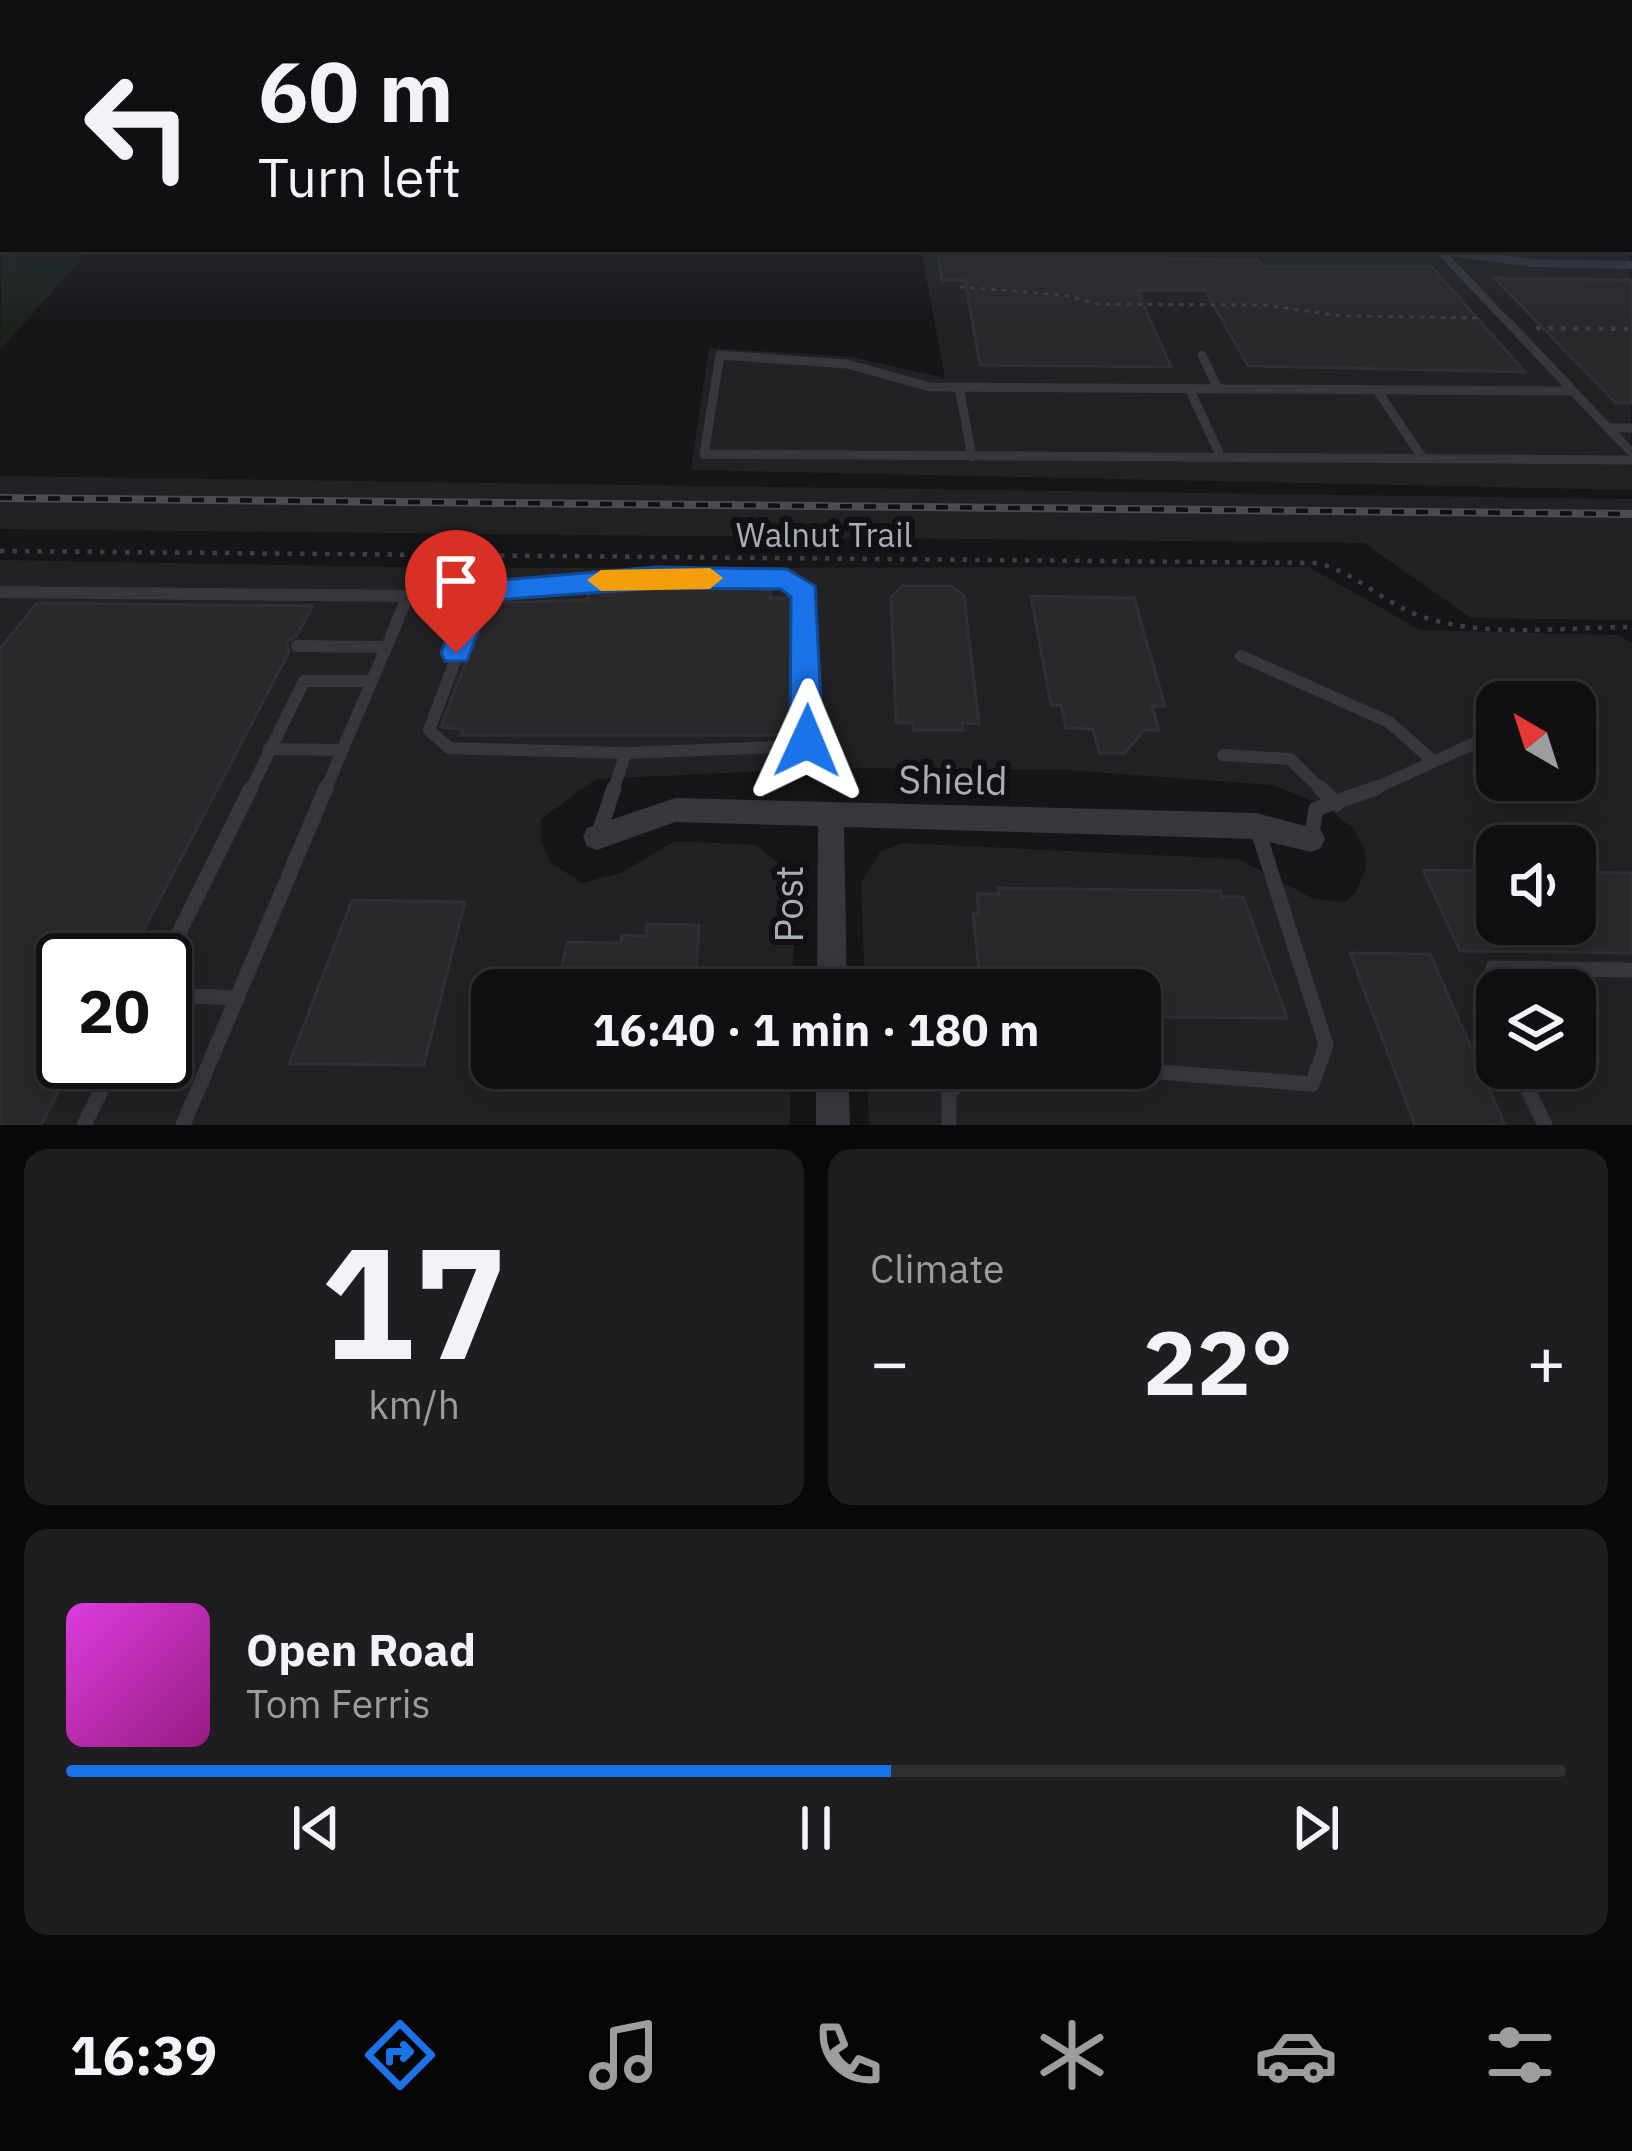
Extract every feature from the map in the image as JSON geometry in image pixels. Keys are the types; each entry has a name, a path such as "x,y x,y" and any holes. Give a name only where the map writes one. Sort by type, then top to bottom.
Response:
{"street":[{"name":"Shield","path":"597,837 675,810 1256,826 1311,839"},
{"name":"Post","path":"831,817 832,969"},
{"path":"832,1089 833,1125"}],"lane":[{"path":"1441,252 1632,456"},
{"path":"1482,252 1534,263 1632,265"},
{"path":"1573,391 959,387 916,384 847,364 720,355 704,454 1632,456"},
{"path":"1202,355 1218,389"},
{"path":"959,387 972,457"},
{"path":"1189,388 1220,455"},
{"path":"1377,390 1422,458"},
{"path":"1608,428 1632,428"},
{"path":"656,578 787,579 801,586 805,593 807,741 800,746 626,753 449,748 434,740 429,730 481,593 656,578"},
{"path":"1,589 408,596 183,1125"},
{"path":"297,646 386,647"},
{"path":"1241,656 1389,722 1432,760"},
{"path":"179,933 304,681 372,681"},
{"path":"1311,839 1316,809 1364,797 1476,742"},
{"path":"269,749 342,750"},
{"path":"597,837 626,753"},
{"path":"1223,755 1289,758 1337,804"},
{"path":"1161,1072 1312,1084 1326,1045 1256,826"},
{"path":"1493,969 1562,969"},
{"path":"1596,969 1632,970"},
{"path":"192,996 237,998"},
{"path":"84,1125 102,1089"},
{"path":"949,1125 954,1089"},
{"path":"1526,1089 1544,1125"}],"path":[{"path":"960,287 1064,295 1098,304 1264,305 1342,316 1489,319"},
{"path":"1527,328 1632,328"},
{"name":"Walnut Trail","path":"0,551 1317,563 1351,573 1413,613 1458,625 1632,627"}],"shaded area":[{"path":"2,252 87,252 0,350"},
{"path":"922,252 1629,252 1632,490 691,470 709,348 852,357 945,378"},
{"path":"0,476 1632,499 1632,620 1471,618 1364,543 0,529"},
{"path":"0,560 450,568 1309,567 1420,630 1617,635 1632,643 1632,1125 869,1125 868,1089 1161,1089 1161,969 864,969 861,882 881,851 903,843 1238,859 1314,899 1345,902 1356,892 1366,867 1365,850 1353,828 1325,806 1273,785 1066,770 831,768 596,779 541,819 541,841 550,862 582,883 621,873 675,841 756,845 777,862 795,892 793,969 471,969 471,1089 791,1089 790,1125 0,1125"}],"building":[{"path":"937,252 1167,255 1170,259 1258,260 1262,266 1431,266 1525,372 1248,366 1205,290 1137,290 1171,367 980,365 965,280 942,280"},
{"path":"1494,278 1632,280 1632,403 1616,403"},
{"path":"903,586 951,586 964,596 979,724 962,723 963,730 914,730 913,723 896,723 891,597"},
{"path":"771,589 770,598 795,598 790,735 461,735 463,730 441,727 488,603 587,600 588,594"},
{"path":"1031,596 1134,598 1165,706 1152,706 1159,730 1144,730 1125,753 1099,753 1093,729 1066,728 1061,705 1051,705"},
{"path":"37,603 313,606 297,635 287,642 289,652 142,933 36,933 36,1089 60,1089 41,1125 0,1125 0,649"},
{"path":"1423,870 1476,871 1476,945 1596,945 1596,872 1632,873 1632,953 1460,951"},
{"path":"998,888 1220,891 1222,897 1243,897 1287,1018 1161,1017 1161,969 979,969 973,914 979,914 977,894 999,894"},
{"path":"352,900 465,902 424,1065 289,1064"},
{"path":"647,924 699,925 696,969 561,969 567,942 620,943 622,935 646,936"},
{"path":"1350,953 1430,954 1476,1059 1476,1089 1489,1089 1505,1125 1415,1125"}],"railway":[{"path":"0,498 1632,514"}],"slow traffic":[{"path":"601,580 710,578"}],"route":[{"path":"456,653 476,599 489,590 656,578 787,579 805,593 807,741"}]}
